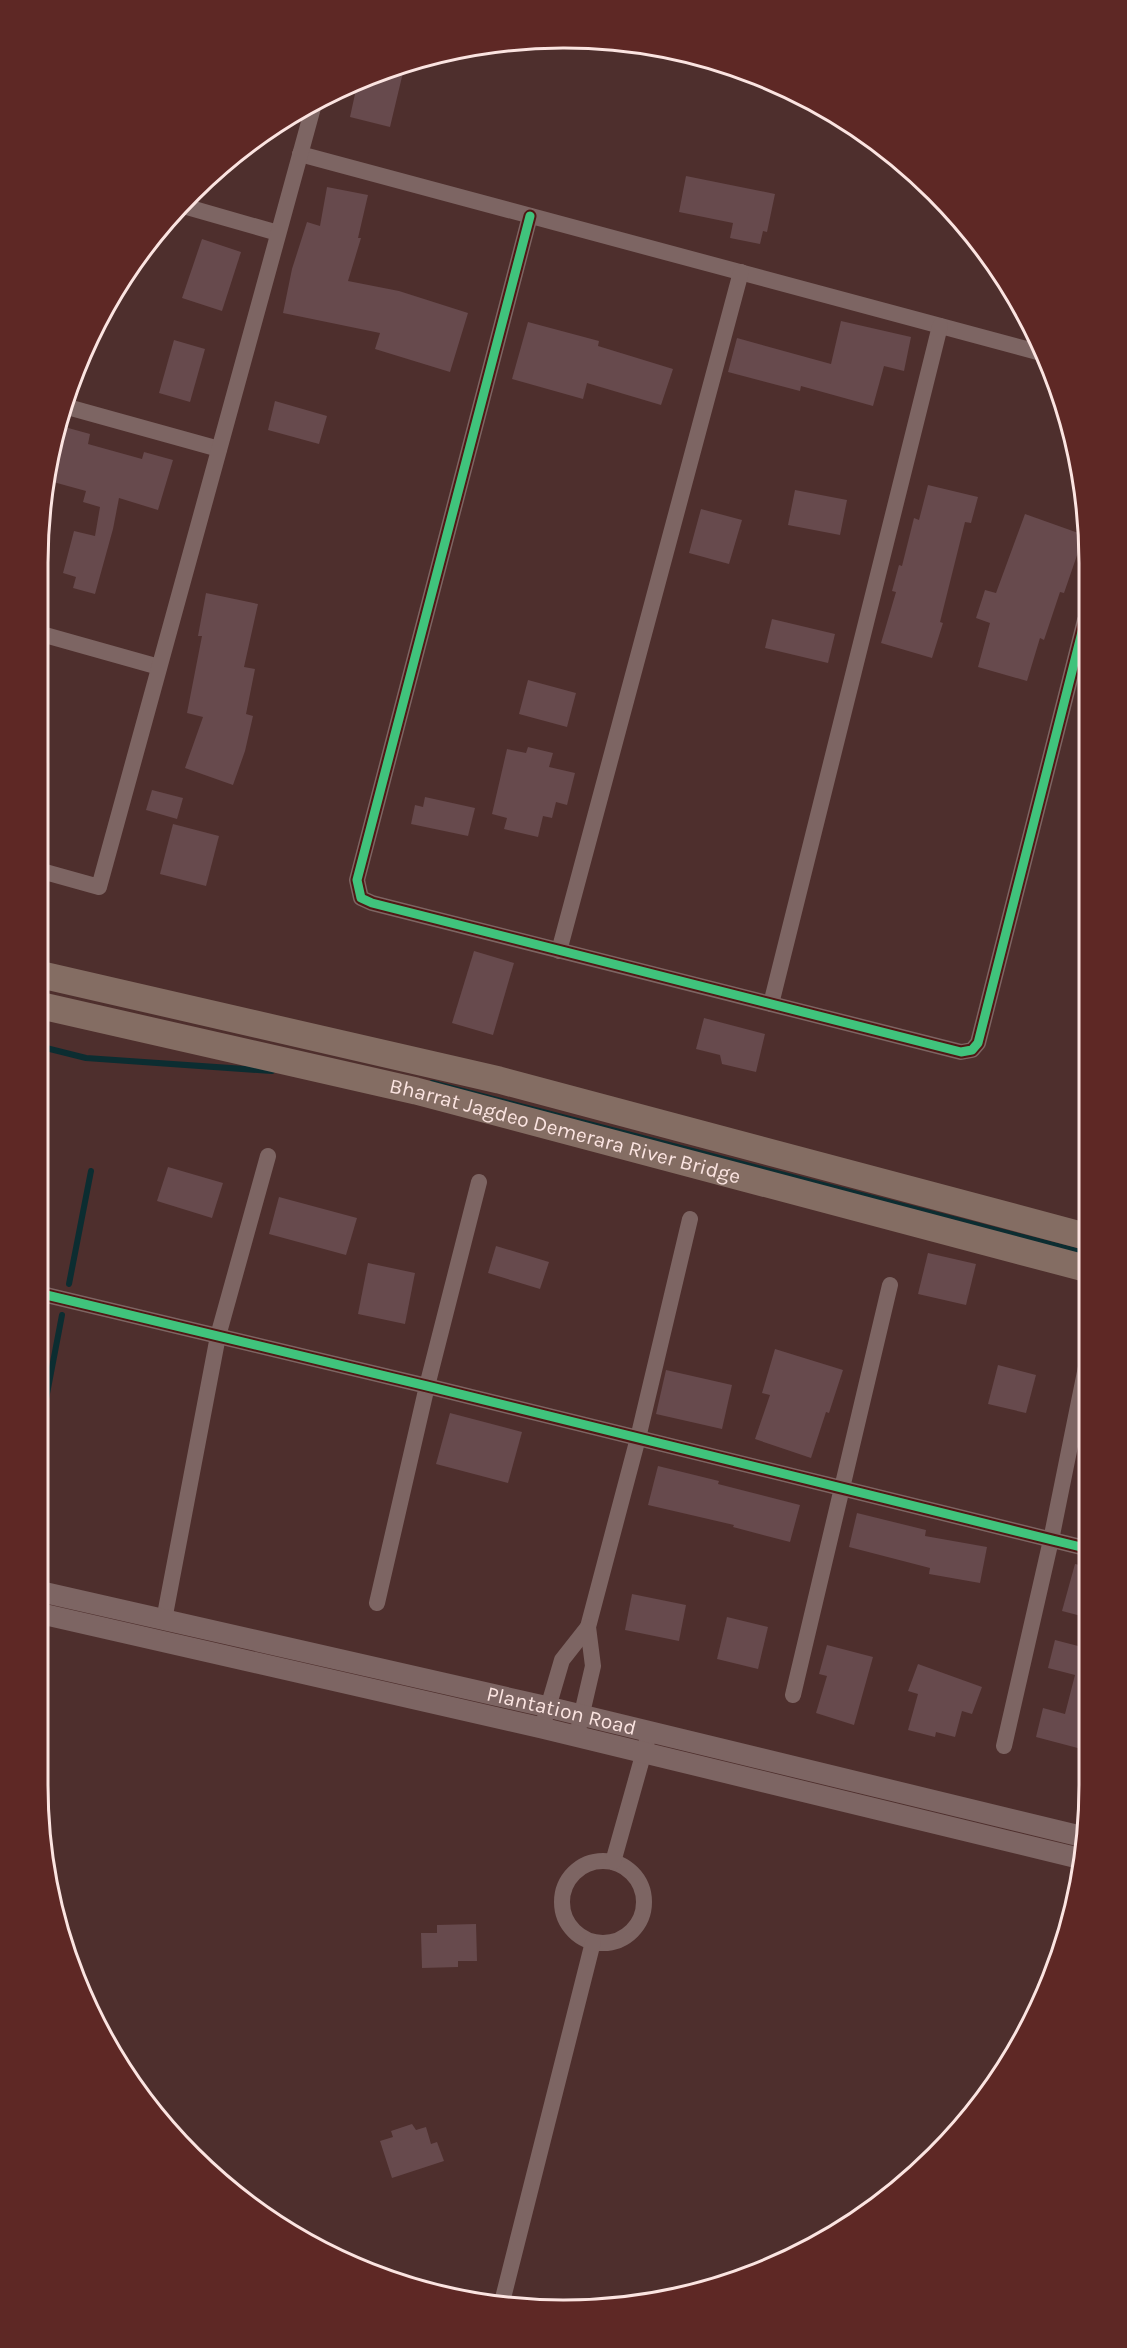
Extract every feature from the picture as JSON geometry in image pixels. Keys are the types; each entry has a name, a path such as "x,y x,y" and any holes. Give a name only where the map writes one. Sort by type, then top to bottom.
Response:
{"main road":[{"name":"Bharrat Jagdeo Demerara River Bridge","path":"48,976 499,1080 1079,1235"},
{"name":"Bharrat Jagdeo Demerara River Bridge","path":"48,1007 416,1091 1079,1267"}],"street":[{"path":"48,873 99,887 311,114"},
{"path":"300,154 1033,351"},
{"path":"191,208 278,233"},
{"path":"530,216 357,880 362,898 372,903 961,1052 972,1050 978,1043 1079,644"},
{"path":"559,951 741,273"},
{"path":"771,1004 940,326"},
{"path":"72,408 219,449"},
{"path":"48,636 159,667"},
{"path":"164,1620 218,1336 268,1156"},
{"path":"377,1603 427,1386 479,1182"},
{"path":"576,1737 593,1666 588,1628 638,1438 690,1220"},
{"path":"794,1695 890,1285"},
{"path":"48,1295 1079,1547"},
{"path":"1004,1746 1051,1540 1079,1402"},
{"name":"Plantation Road","path":"48,1592 548,1707 1076,1835"},
{"name":"Plantation Road","path":"48,1615 542,1728 1074,1857"},
{"path":"542,1728 562,1660 588,1628"},
{"path":"613,1862 650,1733"},
{"path":"603,1861 613,1862 623,1866 639,1881 643,1891 643,1912 639,1922 624,1938 603,1944 592,1942 582,1938 567,1923 561,1903 562,1892 573,1873 582,1866 603,1861"},
{"path":"503,2297 592,1942"}],"building":[{"path":"403,74 390,127 350,117 355,94 352,93"},
{"path":"686,176 775,194 767,232 763,231 760,244 730,238 733,223 679,212"},
{"path":"327,187 368,195 358,238 361,238 348,281 399,291 468,313 450,372 375,349 380,333 283,313 292,269 307,222 320,226"},
{"path":"202,239 241,252 222,311 182,298"},
{"path":"841,321 911,337 904,371 884,366 873,406 801,386 800,391 728,372 737,338 831,364"},
{"path":"528,322 599,341 598,346 673,369 661,405 587,383 583,399 512,379"},
{"path":"174,340 205,349 190,402 159,393"},
{"path":"275,401 327,416 319,444 268,430"},
{"path":"67,428 90,434 88,444 142,459 144,452 173,460 158,510 119,498 95,594 73,588 76,577 63,573 74,531 95,536 100,507 83,502 86,491 54,482"},
{"path":"928,485 978,497 971,523 965,522 940,622 943,623 932,658 881,643 896,592 892,591 899,565 902,566 914,518 919,520"},
{"path":"795,490 847,500 840,535 788,525"},
{"path":"701,509 742,520 729,564 689,553"},
{"path":"1025,514 1078,533 1079,551 1064,593 1060,592 1044,640 1040,638 1027,681 978,667 990,623 976,618 985,590 996,593"},
{"path":"206,593 258,604 244,667 255,669 246,714 253,716 245,751 233,785 185,768 203,717 187,713 202,636 198,636"},
{"path":"772,619 835,634 828,663 765,648"},
{"path":"528,680 576,693 567,727 519,714"},
{"path":"528,747 553,753 549,767 575,773 567,805 556,802 552,818 543,816 538,837 504,829 507,818 492,814 507,749 526,753"},
{"path":"152,790 183,798 177,819 146,810"},
{"path":"425,797 475,808 468,836 411,824 415,805 423,807"},
{"path":"173,824 219,836 206,886 160,874"},
{"path":"474,951 514,963 493,1035 452,1023"},
{"path":"704,1018 765,1034 756,1072 722,1064 720,1055 696,1049"},
{"path":"168,1167 223,1183 212,1218 157,1201"},
{"path":"279,1197 357,1218 346,1255 269,1234"},
{"path":"496,1246 549,1262 540,1289 488,1273"},
{"path":"928,1253 976,1264 966,1305 918,1294"},
{"path":"368,1263 415,1273 405,1324 358,1314"},
{"path":"775,1349 843,1370 811,1458 755,1439 770,1395 762,1393"},
{"path":"998,1365 1036,1375 1026,1413 988,1404"},
{"path":"666,1370 732,1385 722,1429 656,1414"},
{"path":"450,1413 522,1432 508,1483 436,1464"},
{"path":"658,1466 800,1505 790,1542 733,1527 734,1525 648,1505"},
{"path":"857,1513 926,1530 925,1536 987,1547 980,1583 929,1574 930,1568 849,1547"},
{"path":"1075,1564 1079,1565 1079,1615 1062,1611"},
{"path":"632,1594 686,1605 679,1641 625,1630"},
{"path":"727,1617 768,1627 758,1669 717,1659"},
{"path":"1055,1640 1079,1646 1079,1748 1036,1737 1043,1708 1065,1714 1075,1675 1048,1668"},
{"path":"827,1645 873,1657 854,1725 816,1713 827,1676 819,1674"},
{"path":"918,1664 982,1687 972,1714 962,1711 955,1737 936,1732 935,1737 908,1730 918,1694 908,1691"},
{"path":"476,1924 477,1961 458,1961 458,1967 422,1968 421,1933 437,1933 437,1925"},
{"path":"412,2124 416,2130 426,2127 431,2144 437,2142 444,2161 392,2178 380,2141 393,2137 391,2131"}],"waterway":[{"path":"48,1048 86,1058 272,1071"},
{"path":"432,1083 1079,1252"},
{"path":"69,1284 91,1171"},
{"path":"48,1388 62,1315"}],"cycle path":[{"path":"530,216 357,880 361,898 372,903 961,1052 972,1050 978,1043 1079,644"},
{"path":"48,1295 1079,1547"}]}
